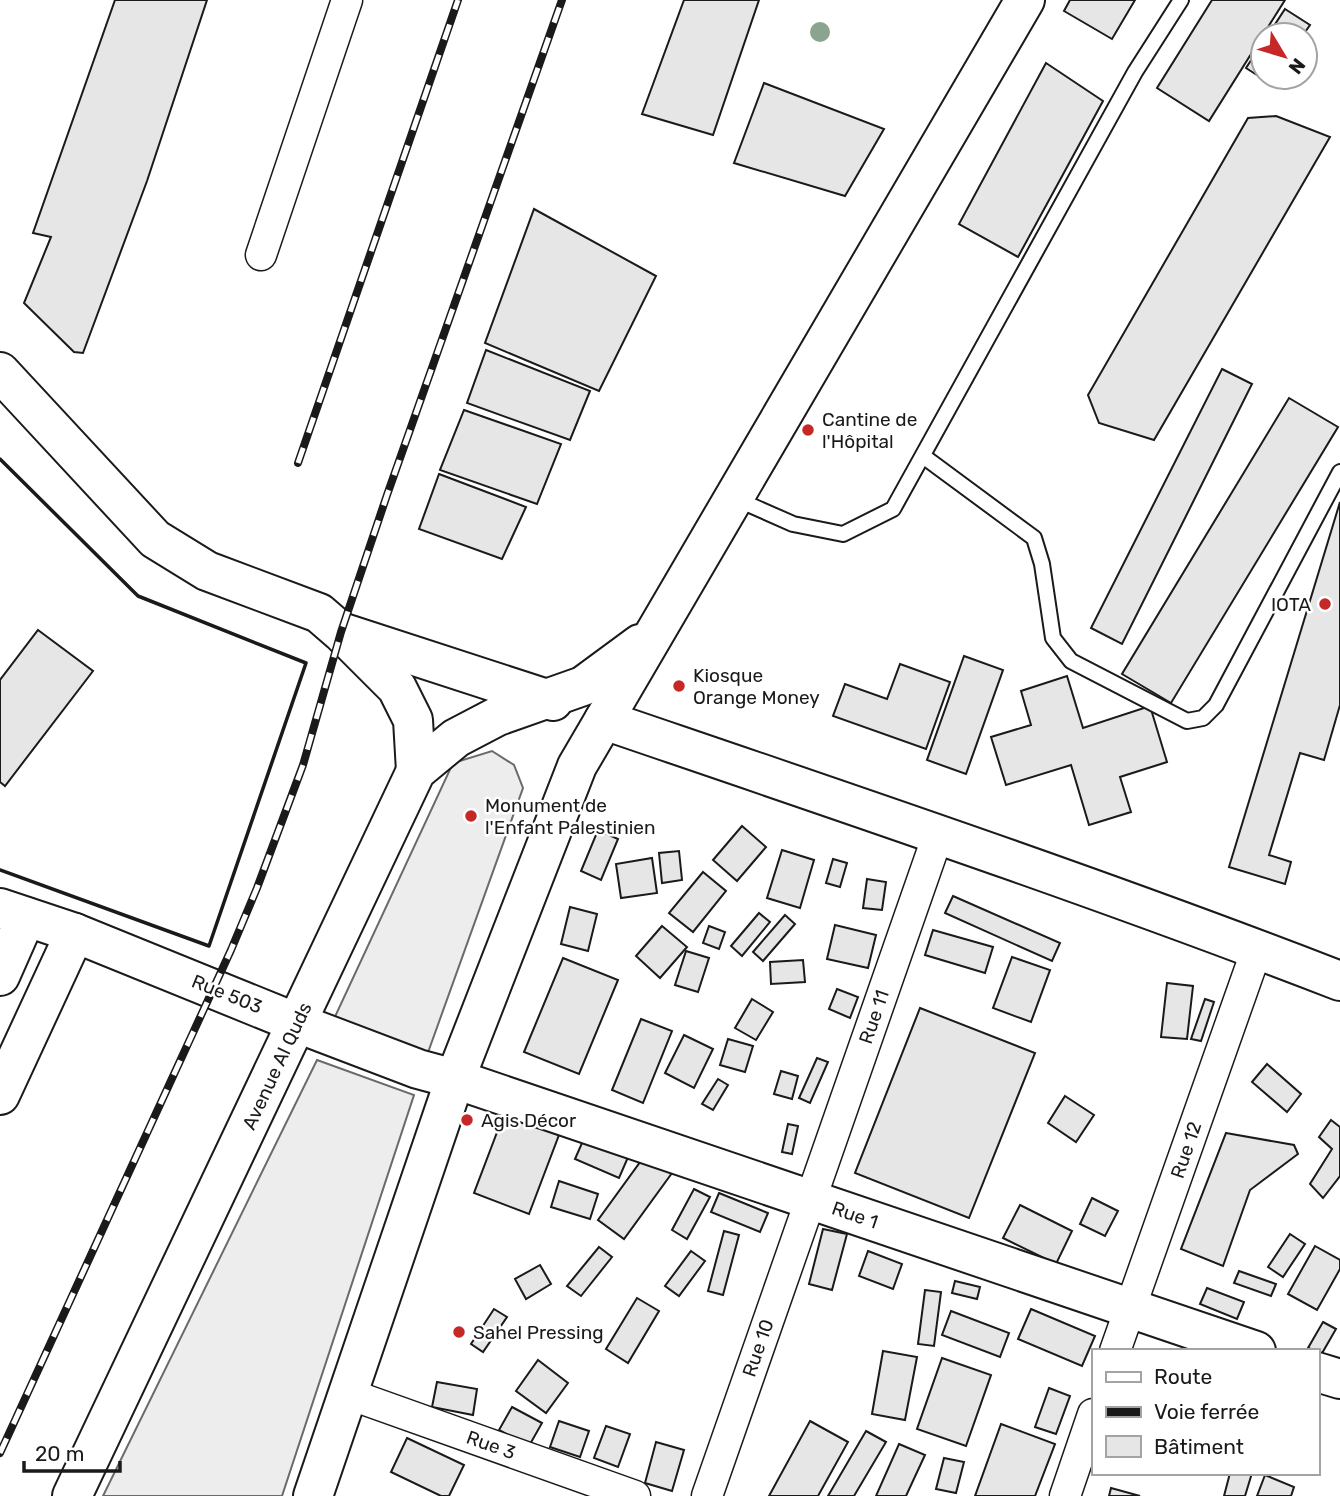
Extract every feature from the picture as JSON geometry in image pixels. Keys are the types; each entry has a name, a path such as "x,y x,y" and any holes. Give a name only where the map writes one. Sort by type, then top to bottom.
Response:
{"main road":[{"path":"313,1496 455,1079 577,766 1025,0"},
{"path":"0,372 155,539 206,571 319,613 341,632 397,688 413,720 416,771"},
{"path":"341,632 547,698 938,835 1340,981"},
{"name":"Avenue Al Quds","path":"72,1496 416,771 456,738 498,716 583,686 656,632"},
{"path":"0,976 13,913"},
{"name":"Rue 503","path":"13,913 75,933 418,1069 455,1079"},
{"path":"0,1095 75,933"},
{"name":"Rue 1","path":"455,1079 1250,1349"},
{"path":"1319,1373 1340,1379"}],"street":[{"path":"261,254 347,0"},
{"name":"Rue 11","path":"810,1199 938,835"},
{"name":"Rue 12","path":"1116,1349 1257,949"},
{"name":"Rue 10","path":"706,1496 810,1199"},
{"name":"Rue 3","path":"346,1393 635,1496"},
{"path":"1065,1496 1092,1417"}],"lane":[{"path":"733,497 793,524 843,534 894,509 1135,72 1181,0"},
{"path":"923,456 1034,538 1042,564 1053,638 1071,661 1187,721 1203,718 1216,705 1340,472"}],"shaded area":[{"path":"492,751 514,765 523,788 426,1058 333,1021 453,763"},
{"path":"317,1060 414,1095 282,1496 103,1496"}],"building":[{"path":"115,0 207,0 147,181 83,353 74,352 24,303 51,237 33,233"},
{"path":"684,0 759,0 713,135 642,114"},
{"path":"1070,0 1135,0 1112,39 1064,11"},
{"path":"1212,0 1285,0 1272,21 1249,21 1249,57 1209,121 1157,88"},
{"path":"1285,9 1304,21 1277,21"},
{"path":"1046,63 1103,101 1018,257 959,224"},
{"path":"764,83 884,129 845,196 734,163"},
{"path":"1276,116 1330,137 1154,440 1099,423 1088,395 1248,118"},
{"path":"534,209 656,276 599,391 485,343"},
{"path":"486,350 590,391 570,440 467,403"},
{"path":"1222,369 1252,384 1122,644 1091,628"},
{"path":"1289,398 1338,427 1171,703 1122,674"},
{"path":"464,410 561,444 537,504 440,470"},
{"path":"439,474 526,507 502,559 419,529"},
{"name":"IOTA","path":"1340,502 1340,705 1324,760 1300,753 1269,855 1291,862 1285,884 1229,867"},
{"path":"38,630 93,671 5,786 0,782 0,680"},
{"path":"964,656 1003,670 966,774 927,760"},
{"path":"900,664 950,682 926,749 833,716 845,684 887,699"},
{"path":"1067,676 1083,728 1150,706 1167,762 1120,777 1131,812 1089,825 1071,765 1006,785 991,737 1031,725 1021,691"},
{"path":"742,826 766,847 737,881 713,860"},
{"path":"598,830 618,839 601,880 581,871"},
{"path":"782,850 814,860 800,908 767,898"},
{"path":"679,851 682,880 662,883 659,853"},
{"path":"652,858 657,893 621,898 616,864"},
{"path":"833,859 847,863 840,887 826,883"},
{"path":"703,872 726,891 693,932 669,913"},
{"path":"867,879 886,882 882,910 863,908"},
{"path":"953,896 1060,943 1052,961 945,913"},
{"path":"570,907 597,914 588,951 561,944"},
{"path":"759,913 770,922 742,956 731,946"},
{"path":"785,915 795,924 763,961 753,952"},
{"path":"835,925 876,935 868,968 827,959"},
{"path":"662,926 687,947 660,978 636,956"},
{"path":"709,926 725,932 719,949 703,943"},
{"path":"933,930 993,947 985,973 925,955"},
{"path":"686,951 709,958 698,992 675,985"},
{"path":"1012,957 1050,970 1031,1022 993,1008"},
{"path":"563,958 618,980 579,1074 524,1052"},
{"path":"803,960 805,982 771,984 770,962"},
{"path":"1167,983 1193,986 1187,1039 1161,1037"},
{"path":"837,989 858,997 850,1018 829,1009"},
{"path":"752,999 773,1012 756,1040 735,1028"},
{"path":"1205,999 1214,1002 1201,1041 1191,1039"},
{"path":"920,1008 1035,1053 969,1218 855,1173"},
{"path":"641,1019 672,1031 643,1103 612,1090"},
{"path":"684,1035 713,1049 694,1088 665,1073"},
{"path":"728,1039 753,1046 745,1072 720,1065"},
{"path":"817,1058 828,1062 810,1103 799,1098"},
{"path":"1267,1064 1301,1094 1287,1112 1252,1082"},
{"path":"781,1071 798,1076 792,1099 774,1094"},
{"path":"718,1079 728,1085 713,1110 702,1104"},
{"path":"1065,1096 1094,1115 1076,1142 1048,1123"},
{"path":"507,1106 562,1127 529,1214 474,1193"},
{"path":"1331,1120 1340,1127 1340,1176 1323,1198 1310,1184 1332,1149 1319,1137"},
{"path":"788,1124 798,1126 792,1154 782,1152"},
{"path":"1226,1133 1294,1145 1298,1154 1250,1190 1223,1266 1181,1249"},
{"path":"585,1136 629,1155 619,1178 575,1159"},
{"path":"646,1154 672,1173 624,1239 598,1220"},
{"path":"559,1181 598,1194 590,1219 551,1207"},
{"path":"694,1189 710,1197 687,1239 672,1230"},
{"path":"719,1193 768,1213 760,1232 711,1212"},
{"path":"1092,1198 1118,1211 1105,1236 1080,1224"},
{"path":"1020,1205 1072,1231 1056,1264 1003,1238"},
{"path":"823,1229 847,1234 832,1290 809,1284"},
{"path":"724,1231 739,1235 723,1295 708,1291"},
{"path":"1290,1234 1305,1244 1283,1277 1268,1267"},
{"path":"1315,1246 1340,1260 1340,1269 1317,1310 1288,1294"},
{"path":"599,1247 612,1257 581,1296 567,1286"},
{"path":"691,1251 705,1261 679,1296 665,1286"},
{"path":"868,1251 902,1264 893,1289 859,1276"},
{"path":"540,1265 551,1284 526,1299 515,1279"},
{"path":"1239,1271 1276,1284 1271,1296 1234,1283"},
{"path":"955,1281 980,1287 977,1299 952,1293"},
{"path":"1207,1288 1244,1302 1237,1319 1200,1304"},
{"path":"925,1290 941,1292 934,1346 918,1344"},
{"path":"637,1298 659,1311 628,1363 606,1349"},
{"path":"494,1309 507,1317 483,1352 471,1344"},
{"path":"1031,1309 1095,1336 1082,1366 1018,1339"},
{"path":"951,1311 1009,1333 1000,1357 942,1335"},
{"path":"1323,1322 1336,1329 1321,1355 1319,1349 1308,1348"},
{"path":"883,1351 917,1357 905,1420 872,1414"},
{"path":"942,1358 991,1375 966,1446 917,1429"},
{"path":"538,1360 568,1383 546,1413 516,1391"},
{"path":"437,1382 477,1389 473,1415 432,1407"},
{"path":"1049,1388 1070,1396 1056,1434 1035,1427"},
{"path":"512,1407 542,1423 529,1446 499,1430"},
{"path":"559,1421 589,1431 580,1457 550,1447"},
{"path":"810,1421 848,1442 818,1496 769,1496"},
{"path":"1001,1424 1055,1444 1035,1496 975,1496"},
{"path":"606,1426 630,1434 618,1467 594,1458"},
{"path":"866,1431 886,1442 854,1496 828,1496"},
{"path":"407,1438 464,1465 449,1496 441,1496 391,1472"},
{"path":"656,1442 684,1450 672,1491 645,1483"},
{"path":"899,1444 925,1455 906,1496 876,1496"},
{"path":"944,1458 964,1462 956,1493 936,1489"},
{"path":"1229,1475 1251,1475 1245,1496 1224,1496"},
{"path":"1265,1475 1294,1487 1291,1496 1257,1496"},
{"path":"1111,1488 1140,1496 1109,1496"}],"railway":[{"path":"298,463 458,0"},
{"path":"0,1453 257,888 303,765 341,632 387,495 562,0"}],"wall":[{"path":"0,459 138,596 306,663 209,946 0,870"}],"place":[{"name":"Cantine de l'Hôpital","path":"808,430"},
{"name":"IOTA","path":"1325,604"},
{"name":"Kiosque Orange Money","path":"679,686"},
{"name":"Monument de l'Enfant Palestinien","path":"471,816"},
{"name":"Agis Décor","path":"467,1120"},
{"name":"Sahel Pressing","path":"459,1332"}]}
